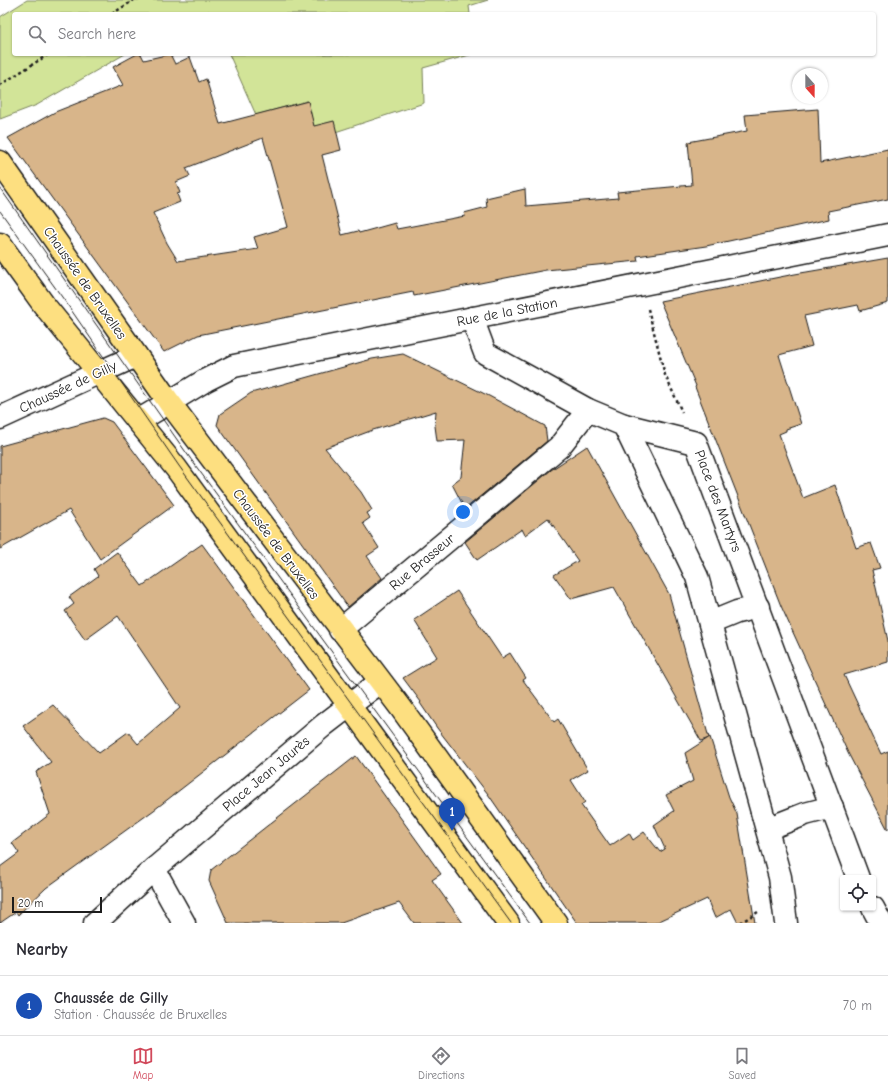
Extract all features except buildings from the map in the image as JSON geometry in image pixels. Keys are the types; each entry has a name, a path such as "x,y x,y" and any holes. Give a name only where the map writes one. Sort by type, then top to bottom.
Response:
{"main road":[{"name":"Chaussée de Bruxelles","path":"0,162 136,356 380,682 556,923"},
{"path":"0,244 44,305 176,468 508,923"}],"street":[{"name":"Rue de la Station","path":"138,421 206,380 234,366 472,318 642,286 888,235"},
{"name":"Place des Martyrs","path":"472,318 485,353 588,410 624,425 696,443 857,875"},
{"name":"Chaussée de Gilly","path":"0,418 136,356"},
{"name":"Rue Brasseur","path":"340,630 559,447 588,410"},
{"path":"624,425 697,576 780,877 786,923"},
{"path":"710,622 758,607"},
{"name":"Place Jean Jaurès","path":"95,923 154,869 349,706 380,682"},
{"path":"767,829 805,814 832,807"},
{"path":"154,869 184,923"},
{"path":"874,911 880,923"}],"path":[{"path":"115,12 134,0"},
{"path":"0,85 46,56"},
{"path":"642,286 665,375 696,443"}],"green space":[{"path":"27,0 488,0 469,6 470,12 12,12 12,56 122,56 37,105 0,119 0,17"},
{"path":"230,56 466,56 423,68 424,103 317,138 307,101 256,115"}],"tram line":[{"path":"0,188 190,458 530,923"},
{"path":"0,211 67,304 179,466 511,923"}],"place":[{"name":"Chaussée de Gilly","path":"452,831"}]}
